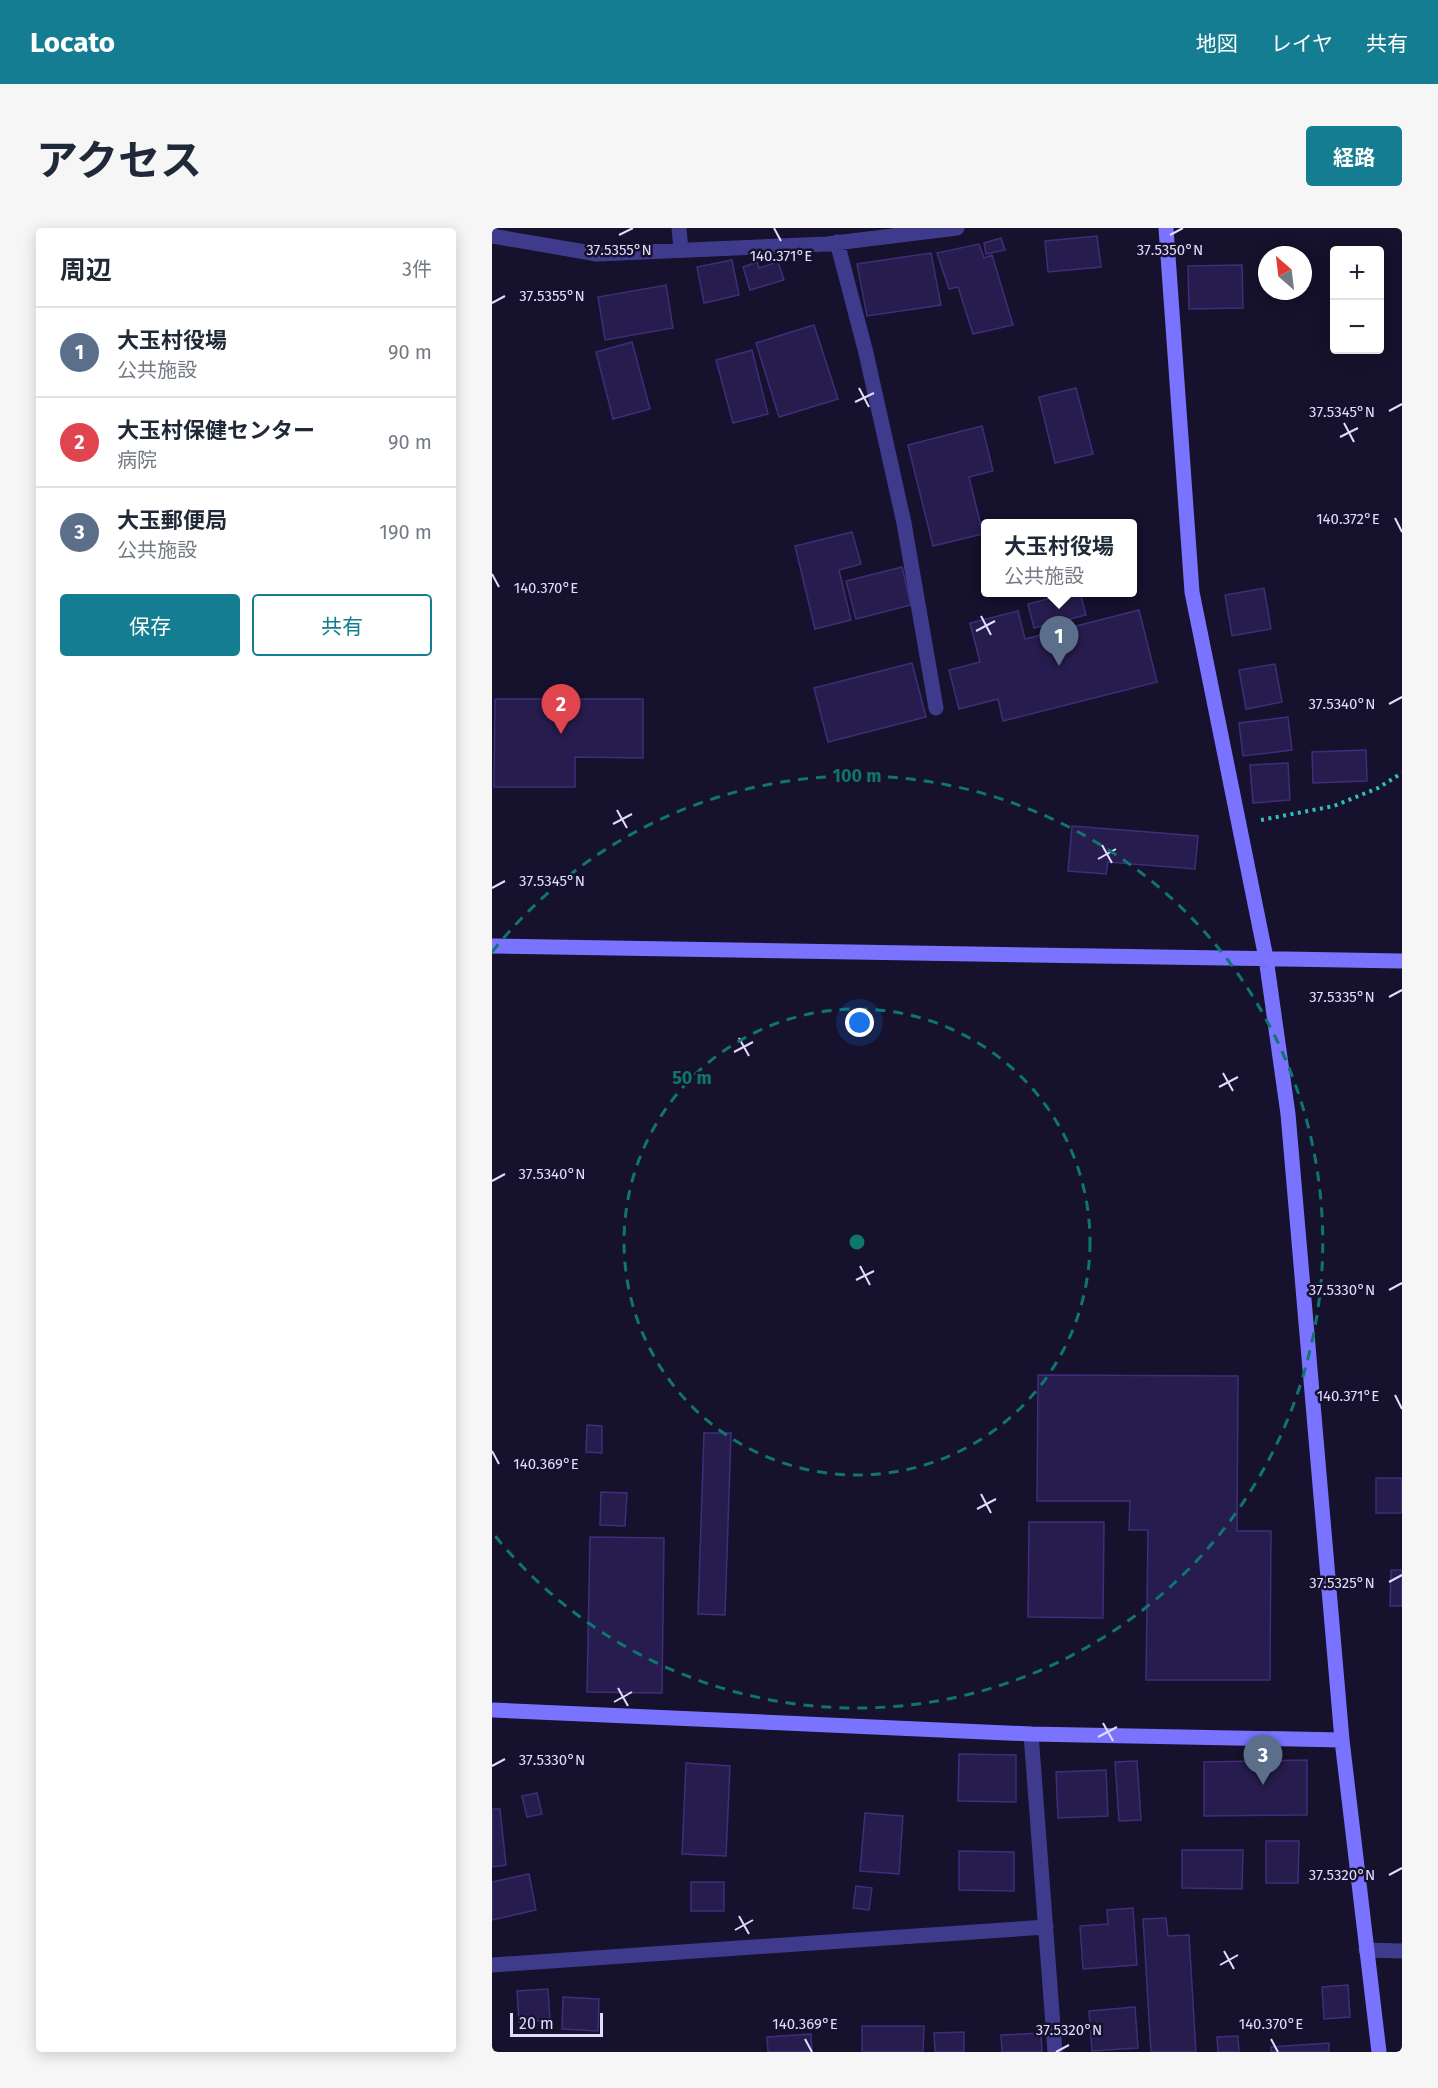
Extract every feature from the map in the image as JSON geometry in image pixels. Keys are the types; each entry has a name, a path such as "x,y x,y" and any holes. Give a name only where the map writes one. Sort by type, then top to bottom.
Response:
{"street":[{"path":"679,228 681,250"},
{"path":"492,236 597,254 681,250 957,228"},
{"path":"1166,228 1192,592 1266,958 1288,1114 1342,1740 1379,2052"},
{"path":"843,237 904,524 936,708"},
{"path":"492,946 1402,961"},
{"path":"492,1710 1031,1734 1342,1740"},
{"path":"1031,1734 1055,2052"},
{"path":"492,1965 1046,1927"},
{"path":"1366,1950 1402,1951"}],"path":[{"path":"1240,824 1334,806 1378,788 1402,773"}],"building":[{"path":"1097,236 1101,267 1048,272 1045,241"},
{"path":"1001,238 1005,250 986,254 984,243"},
{"path":"979,244 984,258 992,255 1013,325 973,334 958,287 949,289 937,253"},
{"path":"931,253 941,305 867,316 857,264"},
{"path":"732,260 739,295 704,303 697,267"},
{"path":"757,262 759,268 778,262 784,280 750,290 743,267"},
{"path":"1242,265 1243,308 1189,309 1188,266"},
{"path":"666,285 673,328 605,340 598,297"},
{"path":"814,325 838,399 779,417 756,343"},
{"path":"632,342 650,409 613,419 596,352"},
{"path":"752,350 768,414 733,423 716,360"},
{"path":"1076,388 1093,454 1055,463 1039,397"},
{"path":"982,426 993,471 969,477 981,534 933,546 908,445"},
{"path":"852,532 861,564 839,570 851,620 815,629 795,546"},
{"path":"902,567 911,605 856,619 846,581"},
{"path":"1264,588 1271,629 1232,636 1225,595"},
{"path":"1055,597 1081,597 1086,615 1034,628 1028,604"},
{"path":"1139,610 1157,682 1003,721 998,699 959,709 949,670 980,662 970,623 1018,611 1025,639"},
{"path":"912,663 926,717 828,742 814,688"},
{"path":"1275,664 1282,702 1246,709 1239,670"},
{"path":"495,699 643,699 643,758 575,757 575,787 494,787"},
{"path":"1288,717 1292,750 1243,756 1239,723"},
{"path":"1366,750 1367,781 1313,783 1312,752"},
{"path":"1288,763 1290,800 1253,803 1250,765"},
{"path":"1072,826 1198,836 1195,869 1108,862 1106,874 1068,871"},
{"path":"1038,1375 1238,1376 1237,1531 1271,1531 1270,1680 1146,1680 1148,1530 1129,1530 1130,1501 1037,1501"},
{"path":"587,1425 602,1426 602,1453 586,1452"},
{"path":"704,1433 731,1433 725,1615 698,1614"},
{"path":"1376,1478 1402,1478 1402,1513 1376,1513"},
{"path":"601,1492 627,1493 625,1526 600,1525"},
{"path":"1029,1522 1104,1522 1103,1618 1028,1617"},
{"path":"590,1537 664,1538 662,1693 587,1692"},
{"path":"1391,1570 1402,1570 1402,1606 1390,1606"},
{"path":"959,1754 1016,1755 1016,1802 958,1801"},
{"path":"1307,1760 1307,1815 1204,1816 1204,1762"},
{"path":"1137,1761 1141,1820 1119,1821 1115,1762"},
{"path":"686,1763 730,1766 726,1856 682,1854"},
{"path":"1106,1770 1108,1816 1058,1818 1056,1772"},
{"path":"537,1793 542,1814 527,1817 522,1796"},
{"path":"492,1809 500,1809 506,1865 492,1867"},
{"path":"865,1813 903,1816 899,1874 860,1871"},
{"path":"1266,1841 1299,1841 1298,1883 1266,1883"},
{"path":"1182,1850 1243,1850 1242,1889 1182,1888"},
{"path":"959,1851 1014,1852 1014,1891 959,1890"},
{"path":"529,1874 536,1910 492,1920 492,1882"},
{"path":"691,1882 724,1882 724,1911 691,1911"},
{"path":"856,1886 872,1888 869,1910 853,1908"},
{"path":"1133,1908 1137,1965 1083,1969 1080,1926 1108,1924 1107,1910"},
{"path":"1166,1918 1168,1936 1189,1935 1196,2052 1151,2052 1143,1919"},
{"path":"1348,1985 1350,2017 1324,2019 1322,1987"},
{"path":"548,1989 550,2020 519,2022 517,1991"},
{"path":"563,1997 599,1999 598,2031 562,2029"},
{"path":"1135,2007 1138,2048 1092,2051 1089,2011"},
{"path":"862,2026 924,2026 923,2052 862,2052"},
{"path":"964,2032 964,2052 935,2052 934,2033"},
{"path":"1041,2033 1042,2052 1002,2052 1001,2035"},
{"path":"811,2034 812,2052 768,2052 767,2037"},
{"path":"1238,2036 1239,2052 1218,2052 1217,2037"},
{"path":"1329,2043 1329,2052 1271,2052 1271,2047"}],"place":[{"name":"大玉村役場","path":"1059,666"},
{"name":"大玉村保健センター","path":"561,734"},
{"name":"大玉郵便局","path":"1263,1785"}]}
